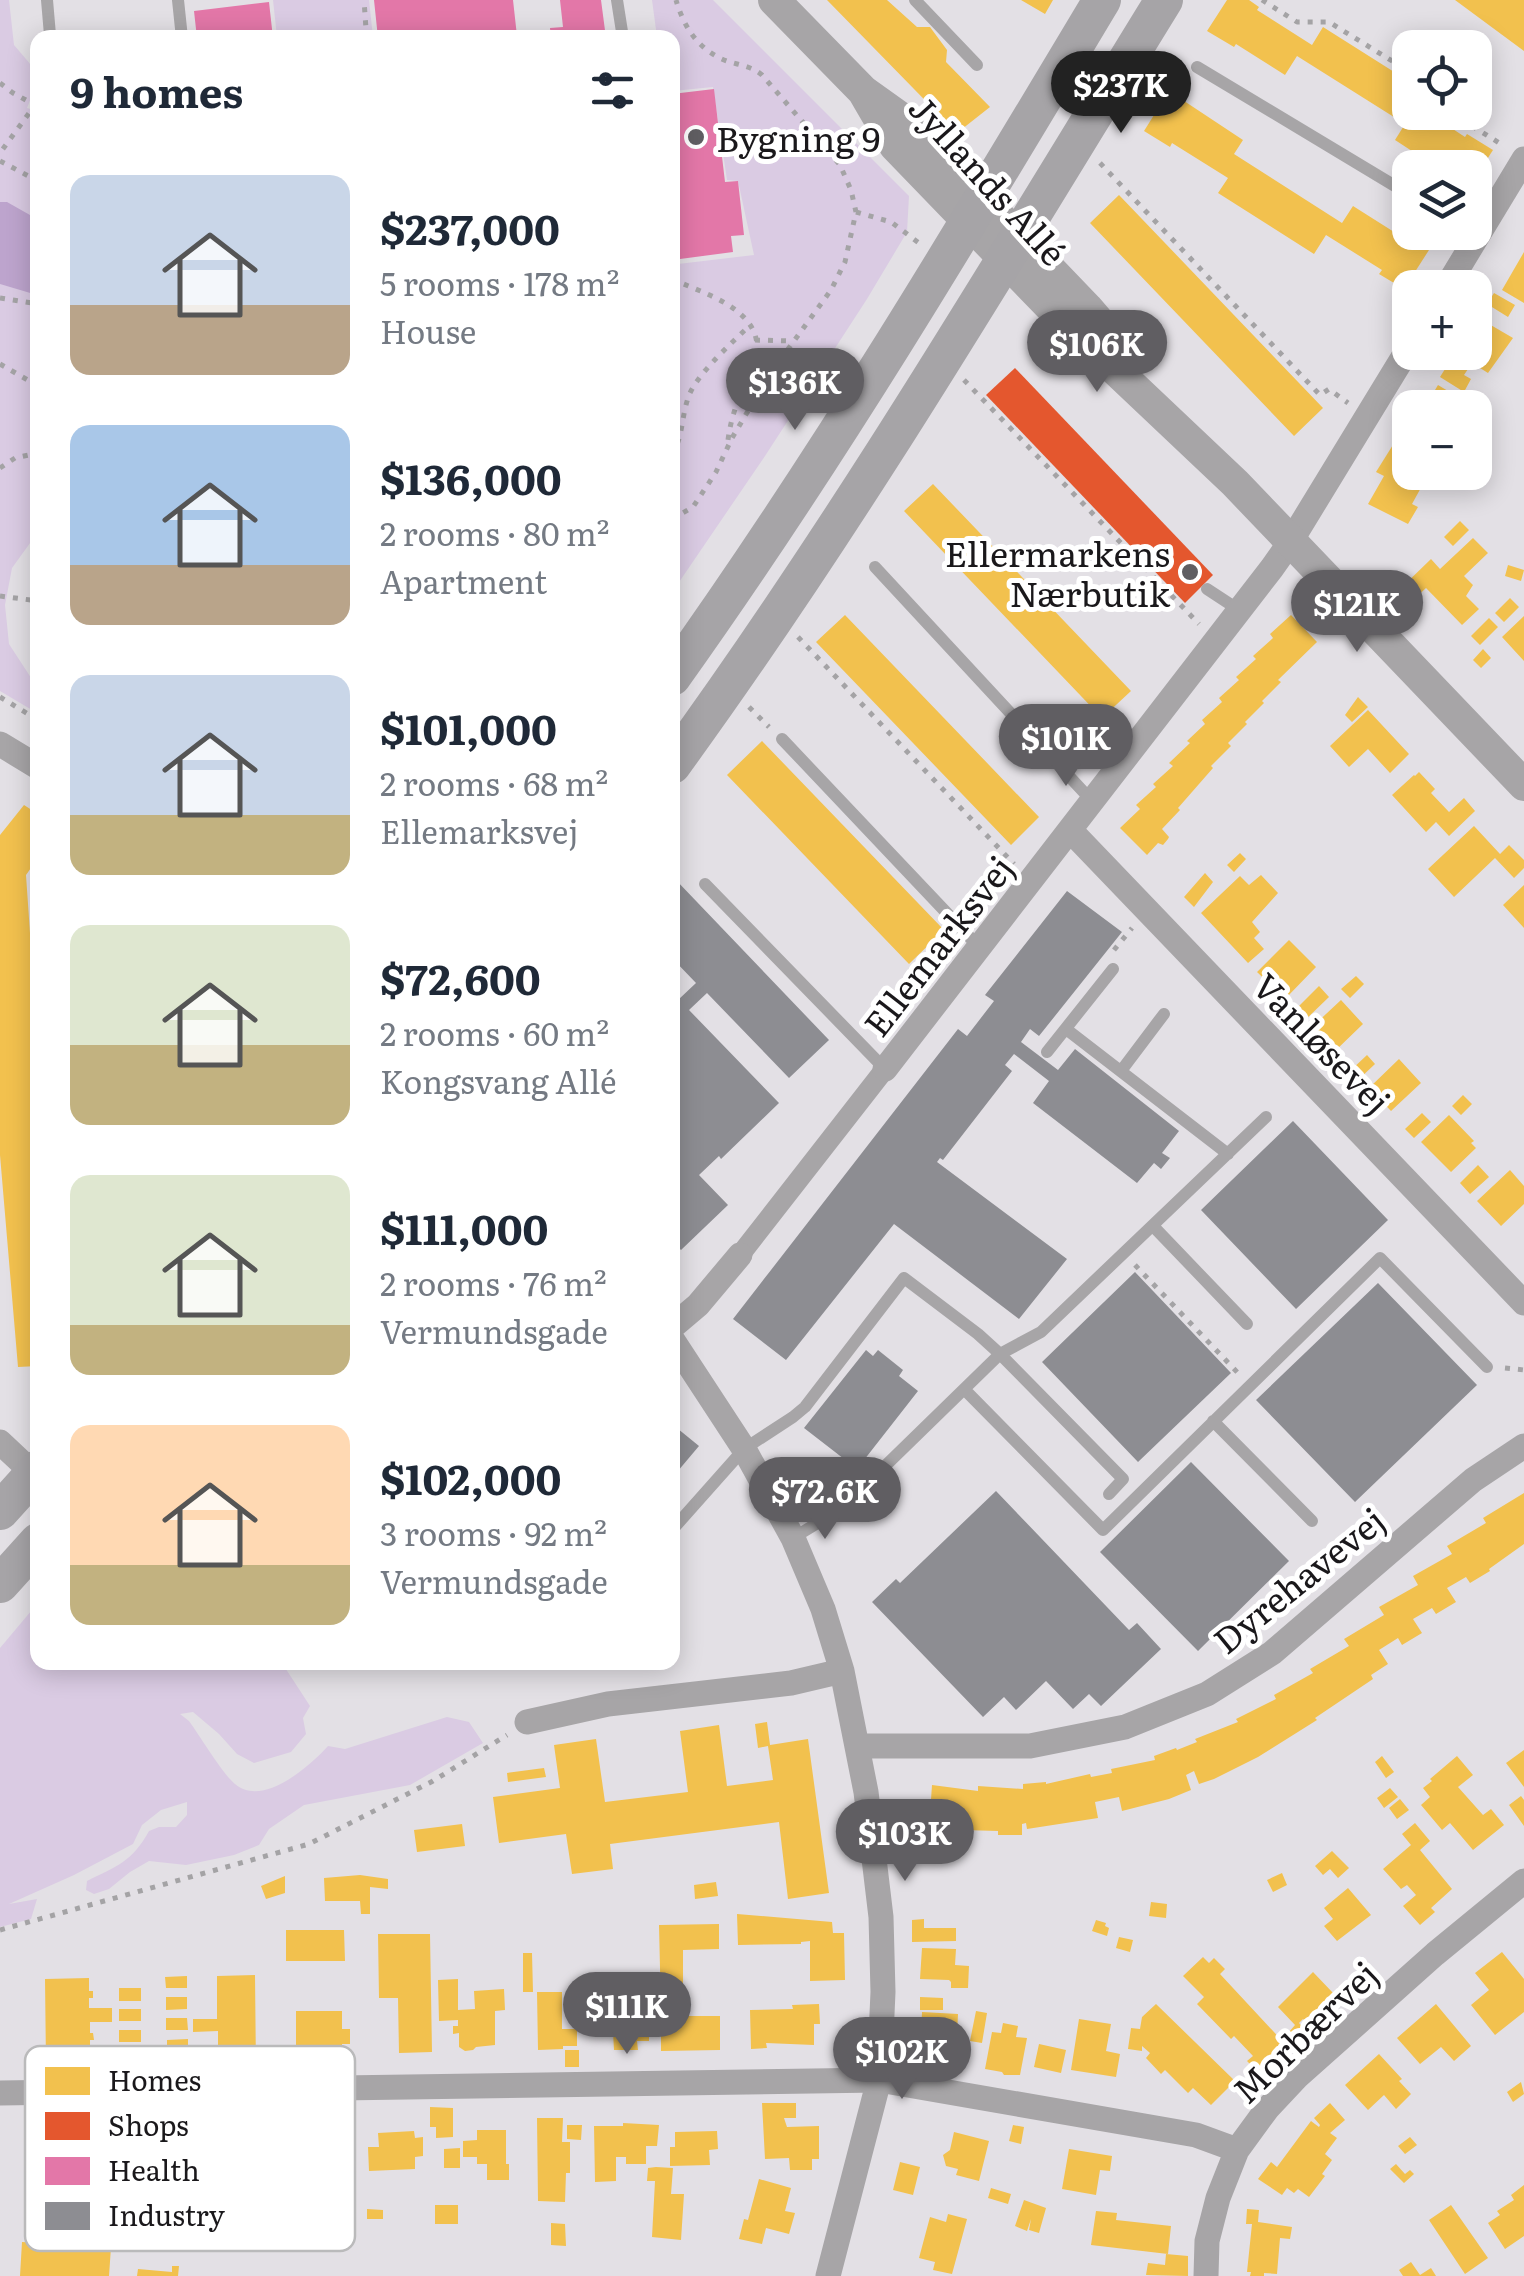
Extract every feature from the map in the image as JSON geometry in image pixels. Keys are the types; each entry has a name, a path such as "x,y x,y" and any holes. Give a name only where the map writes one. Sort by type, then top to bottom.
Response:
{"main road":[{"path":"680,665 774,527 942,263 1102,0"},
{"path":"680,753 838,527 1164,0"},
{"path":"0,1511 30,1477"},
{"path":"0,1584 30,1551"}],"street":[{"name":"Jyllands Allé","path":"774,0 863,90 912,126 974,209 1013,249 1087,308 1235,482 1522,781"},
{"path":"1492,202 1517,154"},
{"name":"Ellemarksvej","path":"680,1320 740,1255 1216,641 1291,541 1396,370"},
{"path":"0,744 30,763"},
{"name":"Vanløsevej","path":"1070,830 1524,1303"},
{"path":"680,1351 744,1450 793,1538 823,1609 842,1670 866,1792 881,1917 879,2080 828,2276"},
{"path":"0,1442 30,1467"},
{"name":"Dyrehavevej","path":"857,1746 1030,1746 1125,1727 1207,1694 1272,1653 1473,1480 1524,1446"},
{"path":"527,1722 608,1704 792,1683 842,1670"},
{"name":"Morbærvej","path":"1206,2276 1206,2242 1218,2198 1236,2150 1267,2109 1297,2077 1435,1954 1524,1881"},
{"path":"355,2088 879,2080 1196,2135 1236,2150"},
{"path":"0,2093 25,2093"}],"lane":[{"path":"47,0 50,30"},
{"path":"178,0 181,30"},
{"path":"617,0 622,30"},
{"path":"915,0 977,65"},
{"path":"1197,67 1392,184"},
{"path":"875,568 1092,801"},
{"path":"1208,589 1239,610"},
{"path":"782,739 979,948"},
{"path":"705,884 886,1069"},
{"path":"1047,1052 1113,968"},
{"path":"1120,1071 1164,1014"},
{"path":"1066,1029 1228,1154"},
{"path":"793,1538 842,1508 1000,1354 1041,1332 1266,1118"},
{"path":"1153,1226 1247,1324"},
{"path":"964,1389 1103,1530 1380,1258 1486,1367"},
{"path":"680,1521 744,1450 805,1407 904,1278 1000,1354 1124,1480 1109,1494"},
{"path":"1213,1421 1312,1522"}],"path":[{"path":"364,0 366,30"},
{"path":"676,0 682,22 695,40 718,58 754,68 840,165 856,212 845,262 831,290 770,374 693,507 680,514"},
{"path":"1262,0 1297,22 1329,22 1392,61"},
{"path":"0,83 30,101"},
{"path":"0,152 30,112"},
{"path":"1479,130 1517,154"},
{"path":"1079,140 1320,395 1329,390 1368,416"},
{"path":"0,161 30,177"},
{"path":"856,212 891,222 942,263"},
{"path":"680,282 721,300 741,314 755,340 757,350 732,413 727,448"},
{"path":"0,298 30,303"},
{"path":"680,442 692,389 749,326"},
{"path":"755,340 794,342"},
{"path":"944,359 1216,641"},
{"path":"0,364 30,381"},
{"path":"0,468 14,458 30,455"},
{"path":"0,596 30,599"},
{"path":"778,616 1030,880"},
{"path":"729,687 782,739"},
{"path":"0,697 30,715"},
{"path":"1113,968 1109,957 1146,910"},
{"path":"1124,1253 1250,1386"},
{"path":"0,1930 309,1844 433,1780 527,1722"}],"shaded area":[{"path":"0,0 9,0 14,45 30,64 30,543 12,568 5,605 9,644 30,676 30,709 0,691"},
{"path":"273,0 369,0 372,30 276,30"},
{"path":"652,0 713,0 909,196 907,232 765,456 680,581 680,264 754,255 738,181 727,180 713,87 680,90 680,30 656,30"},
{"path":"0,202 7,202 30,215 30,293 0,284"},
{"path":"30,1612 30,1670 287,1670 310,1706 303,1718 306,1734 291,1752 254,1763 237,1754 193,1712 180,1714 230,1779 246,1790 272,1788 310,1764 328,1746 345,1749 447,1717 469,1722 483,1743 410,1785 304,1805 269,1829 259,1845 234,1855 186,1865 149,1861 109,1889 94,1894 86,1890 87,1881 130,1856 149,1831 176,1827 187,1815 187,1802 161,1810 142,1825 133,1844 9,1904 37,1899 31,1919 0,1927 0,1648"}],"building: Homes":[{"path":"827,0 887,0 917,27 930,27 947,50 946,62 990,107 957,133"},
{"path":"1021,0 1053,0 1045,14"},
{"path":"1227,0 1249,0 1259,7 1257,10 1312,45 1323,27 1392,71 1392,116 1297,56 1285,75 1207,31"},
{"path":"1455,0 1524,0 1524,51"},
{"path":"1169,91 1243,140 1234,154 1342,223 1353,206 1392,231 1392,250 1429,250 1416,270 1392,270 1392,282 1379,274 1382,270 1326,235 1314,254 1218,193 1228,178 1172,143 1170,147 1144,131"},
{"path":"1401,130 1454,130 1493,150 1410,150 1395,140"},
{"path":"1119,195 1323,408 1294,436 1090,223"},
{"path":"1524,252 1524,303 1502,290"},
{"path":"1494,293 1515,305 1508,317 1492,307"},
{"path":"1492,326 1513,338 1492,367"},
{"path":"1444,370 1467,370 1464,375 1471,379 1465,390 1461,390 1440,377"},
{"path":"1392,446 1392,490 1420,490 1412,504 1418,507 1408,524 1368,504 1384,476 1376,472"},
{"path":"933,484 1131,691 1102,718 904,511"},
{"path":"1460,521 1469,530 1453,546 1444,537"},
{"path":"1473,538 1488,553 1464,576 1473,585 1466,596 1479,609 1462,625 1426,588 1410,603 1398,591 1431,559 1440,569"},
{"path":"1508,565 1524,570 1521,581 1505,576"},
{"path":"1510,598 1519,607 1504,622 1495,613"},
{"path":"845,615 1039,817 1011,845 816,642"},
{"path":"1291,615 1317,642 1278,680 1281,682 1162,829 1168,839 1147,855 1120,828 1140,809 1136,805 1156,787 1153,784 1173,766 1169,763 1205,724 1202,720 1222,702 1219,698 1273,638 1270,634"},
{"path":"1524,616 1524,661 1502,637"},
{"path":"1489,618 1498,627 1480,645 1471,636"},
{"path":"1483,649 1491,658 1481,668 1473,660"},
{"path":"1358,697 1368,707 1352,722 1345,715"},
{"path":"1368,710 1409,754 1390,773 1368,749 1349,767 1330,746"},
{"path":"762,741 944,930 909,964 727,775"},
{"path":"1419,772 1449,812 1464,798 1475,811 1449,836 1436,822 1426,832 1392,795"},
{"path":"24,805 30,809 30,869 26,875 30,933 30,1366 18,1367 0,1155 0,835"},
{"path":"1474,826 1500,854 1509,845 1524,860 1524,868 1514,878 1495,858 1454,897 1428,869"},
{"path":"1240,853 1246,859 1234,872 1227,865"},
{"path":"1205,873 1213,882 1194,907 1184,897"},
{"path":"1261,875 1278,893 1252,922 1260,932 1254,938 1264,949 1248,963 1201,913 1240,876 1249,885"},
{"path":"1524,885 1524,928 1503,905"},
{"path":"1289,940 1316,967 1286,998 1297,1008 1319,986 1329,997 1301,1024 1279,1001 1283,997 1257,972"},
{"path":"1356,976 1364,984 1350,998 1341,989"},
{"path":"1341,1000 1363,1024 1334,1052 1311,1028"},
{"path":"1367,1055 1375,1064 1358,1080 1350,1071"},
{"path":"1399,1059 1421,1083 1391,1111 1369,1088"},
{"path":"1463,1095 1472,1104 1461,1115 1452,1106"},
{"path":"1422,1113 1431,1122 1414,1138 1405,1129"},
{"path":"1449,1115 1476,1148 1451,1172 1421,1142"},
{"path":"1478,1165 1489,1177 1470,1194 1460,1183"},
{"path":"1510,1170 1524,1186 1524,1204 1501,1226 1477,1201"},
{"path":"1524,1493 1524,1544 1470,1583 1466,1577 1447,1588 1456,1602 1436,1614 1432,1608 1413,1619 1422,1633 1402,1645 1398,1638 1379,1650 1388,1664 1371,1675 1373,1679 1258,1757 1199,1784 1194,1771 1186,1775 1191,1790 1169,1799 1122,1811 1119,1797 1095,1802 1098,1818 1027,1829 1026,1823 1022,1824 1022,1835 929,1829 932,1785 978,1791 978,1786 1023,1789 1023,1784 1112,1773 1111,1769 1155,1760 1154,1756 1197,1742 1195,1739 1238,1722 1236,1719 1276,1699 1274,1695 1349,1646 1344,1639 1384,1615 1379,1607 1418,1585 1413,1576 1452,1554 1447,1546 1486,1523 1483,1518"},
{"path":"767,1722 770,1745 808,1739 829,1893 788,1899 779,1822 610,1844 613,1869 572,1874 566,1834 499,1843 493,1797 560,1788 554,1745 596,1739 605,1802 688,1792 680,1731 719,1725 727,1786 773,1780 768,1746 758,1748 755,1724"},
{"path":"1524,1750 1524,1787 1506,1763"},
{"path":"1382,1756 1394,1772 1386,1778 1375,1762"},
{"path":"1457,1756 1473,1775 1458,1787 1483,1815 1491,1809 1504,1825 1473,1850 1450,1823 1442,1830 1421,1805 1430,1797 1423,1788"},
{"path":"544,1768 546,1777 508,1782 507,1773"},
{"path":"1390,1788 1398,1797 1384,1808 1377,1798"},
{"path":"1521,1796 1524,1800 1524,1826 1509,1805"},
{"path":"1400,1799 1409,1810 1397,1819 1389,1808"},
{"path":"1415,1823 1430,1841 1420,1850 1452,1889 1431,1908 1435,1912 1420,1925 1403,1906 1416,1895 1407,1885 1401,1889 1383,1869 1411,1845 1402,1834"},
{"path":"462,1824 465,1846 417,1852 414,1830"},
{"path":"1332,1851 1349,1868 1338,1878 1330,1869 1323,1875 1315,1866"},
{"path":"1282,1873 1287,1885 1273,1892 1267,1880"},
{"path":"360,1875 388,1879 388,1889 370,1887 370,1914 361,1914 360,1901 325,1901 324,1878"},
{"path":"285,1876 285,1893 266,1899 261,1886"},
{"path":"716,1882 718,1896 695,1899 694,1885"},
{"path":"1348,1888 1371,1915 1337,1941 1324,1926 1333,1919 1324,1908"},
{"path":"1151,1902 1167,1904 1166,1918 1149,1916"},
{"path":"737,1914 832,1922 833,1933 844,1933 845,1980 810,1981 810,1941 738,1945"},
{"path":"924,1919 924,1928 956,1928 956,1941 912,1942 912,1920"},
{"path":"1096,1920 1106,1923 1107,1936 1092,1931"},
{"path":"719,1924 719,1949 683,1950 683,2011 661,2011 659,1925"},
{"path":"286,1930 344,1930 345,1961 286,1961"},
{"path":"378,1934 430,1934 432,2052 399,2053 398,1998 379,1998"},
{"path":"1119,1937 1133,1940 1130,1952 1116,1948"},
{"path":"922,1948 956,1949 955,1965 969,1966 968,1988 951,1988 949,1980 920,1979"},
{"path":"1502,1952 1524,1979 1524,2012 1495,2035 1471,2005 1489,1990 1475,1973"},
{"path":"523,1953 532,1953 533,1992 523,1992"},
{"path":"1203,1957 1209,1963 1214,1958 1225,1969 1220,1974 1287,2046 1259,2073 1247,2061 1253,2056 1197,2004 1204,1997 1183,1976"},
{"path":"1313,1972 1334,1994 1306,2022 1303,2019 1299,2023 1312,2037 1303,2046 1289,2032 1295,2025 1278,2007"},
{"path":"255,1975 256,2046 218,2046 218,2031 193,2032 193,2019 217,2019 217,1976"},
{"path":"187,1976 187,1988 166,1988 165,1977"},
{"path":"89,1978 93,1998 89,1998 89,2008 112,2008 112,2022 90,2022 94,2040 90,2040 90,2046 46,2046 45,1979"},
{"path":"458,1979 458,2010 475,2009 474,1991 504,1989 505,2010 495,2011 495,2045 465,2051 459,2047 459,2033 453,2034 458,2020 439,2021 438,1980"},
{"path":"119,1988 141,1988 141,2001 119,2001"},
{"path":"537,1992 562,1992 562,2029 577,2029 577,2046 538,2050"},
{"path":"166,1997 187,1997 187,2009 166,2010"},
{"path":"920,1997 943,1998 943,2010 920,2010"},
{"path":"637,2001 637,2018 649,2018 649,2041 637,2041 638,2050 614,2050 613,2032 596,2033 596,2002"},
{"path":"819,2004 820,2024 814,2024 814,2045 766,2043 767,2048 751,2049 750,2010"},
{"path":"1156,2004 1235,2081 1211,2105 1193,2088 1188,2093 1165,2070 1161,2074 1146,2058 1150,2053 1142,2046 1142,2051 1128,2049 1131,2028 1140,2029 1142,2017"},
{"path":"1436,2004 1471,2046 1454,2061 1441,2047 1420,2064 1397,2038"},
{"path":"119,2009 141,2009 141,2021 119,2021"},
{"path":"296,2011 342,2011 342,2029 350,2029 350,2044 296,2046"},
{"path":"976,2011 987,2013 982,2043 970,2041"},
{"path":"922,2012 958,2014 954,2060 920,2054"},
{"path":"661,2016 720,2016 720,2050 661,2051"},
{"path":"166,2018 187,2018 188,2030 166,2030"},
{"path":"1079,2019 1111,2024 1106,2051 1120,2054 1116,2077 1071,2070"},
{"path":"1003,2023 1018,2026 1016,2037 1027,2038 1020,2075 985,2069 992,2032 1001,2033"},
{"path":"119,2030 141,2030 141,2042 119,2042"},
{"path":"188,2039 188,2046 167,2046 167,2040"},
{"path":"1039,2044 1066,2050 1061,2073 1034,2067"},
{"path":"565,2050 579,2050 579,2067 565,2067"},
{"path":"1379,2054 1411,2094 1396,2109 1384,2095 1368,2110 1345,2085"},
{"path":"1521,2082 1524,2094 1513,2102 1507,2092"},
{"path":"762,2103 796,2103 796,2118 784,2118 787,2127 819,2126 819,2159 812,2159 812,2170 790,2170 789,2158 765,2159"},
{"path":"1330,2103 1345,2120 1330,2133 1337,2138 1325,2154 1332,2160 1309,2197 1298,2189 1294,2193 1287,2188 1282,2195 1258,2179 1271,2162 1277,2167 1311,2121 1319,2127 1314,2118"},
{"path":"430,2107 453,2108 453,2137 436,2138 436,2127 430,2127"},
{"path":"537,2118 563,2118 562,2142 570,2142 565,2202 538,2201"},
{"path":"567,2125 582,2125 581,2140 567,2139"},
{"path":"659,2125 657,2146 646,2146 646,2164 626,2164 626,2157 616,2157 616,2181 595,2182 594,2126"},
{"path":"1013,2125 1024,2127 1021,2144 1009,2141"},
{"path":"477,2130 506,2130 509,2180 487,2180 487,2164 477,2164 477,2157 463,2157 463,2141 477,2140"},
{"path":"414,2131 415,2138 423,2137 423,2156 415,2157 415,2169 369,2171 368,2147 379,2147 378,2133"},
{"path":"717,2131 718,2149 709,2150 710,2165 670,2166 675,2132"},
{"path":"954,2132 989,2141 979,2181 956,2175 958,2169 946,2166 943,2155 950,2150"},
{"path":"1410,2137 1417,2145 1405,2154 1398,2146"},
{"path":"460,2148 460,2168 444,2168 444,2149"},
{"path":"1069,2149 1112,2156 1110,2171 1100,2170 1096,2195 1062,2189"},
{"path":"900,2162 920,2167 913,2195 893,2190"},
{"path":"1396,2164 1405,2174 1410,2170 1414,2174 1404,2183 1390,2169"},
{"path":"648,2168 673,2168 671,2194 684,2194 681,2240 652,2237 655,2181 647,2181"},
{"path":"759,2179 791,2188 785,2211 795,2213 789,2234 766,2228 762,2244 739,2239"},
{"path":"1524,2185 1524,2236 1505,2249 1488,2223 1500,2215 1497,2211 1514,2200 1511,2195"},
{"path":"991,2188 1011,2194 1008,2204 988,2198"},
{"path":"1024,2200 1046,2208 1039,2233 1029,2230 1031,2219 1027,2231 1015,2226"},
{"path":"435,2205 458,2205 458,2224 435,2224"},
{"path":"1451,2205 1488,2258 1465,2274 1429,2220"},
{"path":"367,2209 383,2210 383,2219 367,2219"},
{"path":"1247,2209 1259,2210 1258,2222 1292,2227 1290,2239 1280,2238 1277,2274 1250,2276 1251,2272 1247,2272 1252,2224 1246,2224"},
{"path":"1096,2211 1117,2213 1116,2220 1171,2226 1168,2254 1091,2245"},
{"path":"948,2214 967,2219 952,2274 933,2270 935,2262 919,2258 930,2217 946,2222"},
{"path":"551,2223 565,2224 566,2246 551,2245"},
{"path":"22,2242 25,2251 111,2251 109,2276 20,2276"},
{"path":"1166,2254 1188,2256 1188,2276 1146,2275 1148,2263 1165,2265"},
{"path":"1411,2262 1420,2275 1431,2268 1436,2276 1403,2276 1399,2270"},
{"path":"172,2266 179,2266 178,2276 137,2276 138,2269 172,2272"}],"building: Shops":[{"path":"1015,368 1213,575 1185,603 986,395"}],"building: Health":[{"path":"374,0 513,0 516,30 377,30"},
{"path":"560,0 601,0 605,30 550,30 563,27"},
{"path":"269,2 272,30 196,30 194,11"},
{"name":"Bygning 9","path":"714,89 725,182 738,181 744,235 731,236 733,252 680,259 680,93"}],"building: Industry":[{"path":"680,884 829,1040 789,1078 707,993 689,1010 779,1103 699,1175 728,1205 681,1250 680,998 696,983 680,966"},
{"path":"1067,891 1122,932 1039,1036 1030,1029 1021,1042 1058,1070 1075,1049 1179,1131 1162,1153 1170,1158 1161,1169 1154,1163 1137,1183 1033,1103 1049,1081 1014,1054 1005,1065 1012,1071 943,1160 937,1162 1067,1259 1019,1319 894,1224 786,1360 733,1319 958,1029 967,1036 994,1001 985,995"},
{"path":"1293,1121 1388,1220 1296,1309 1201,1210"},
{"path":"1135,1272 1231,1373 1138,1462 1042,1362"},
{"path":"1378,1283 1477,1385 1355,1502 1256,1400"},
{"path":"866,1350 873,1356 878,1350 903,1370 899,1376 918,1391 857,1469 804,1428"},
{"path":"680,1431 699,1446 680,1469"},
{"path":"1191,1462 1289,1561 1198,1651 1100,1552"},
{"path":"996,1491 1129,1630 1137,1623 1161,1649 1101,1706 1089,1694 1073,1709 1046,1681 1016,1710 1004,1697 983,1717 872,1602 896,1579 900,1583"}],"place":[{"name":"Bygning 9","path":"696,137"},
{"name":"Ellermarkens Nærbutik","path":"1190,572"}]}
